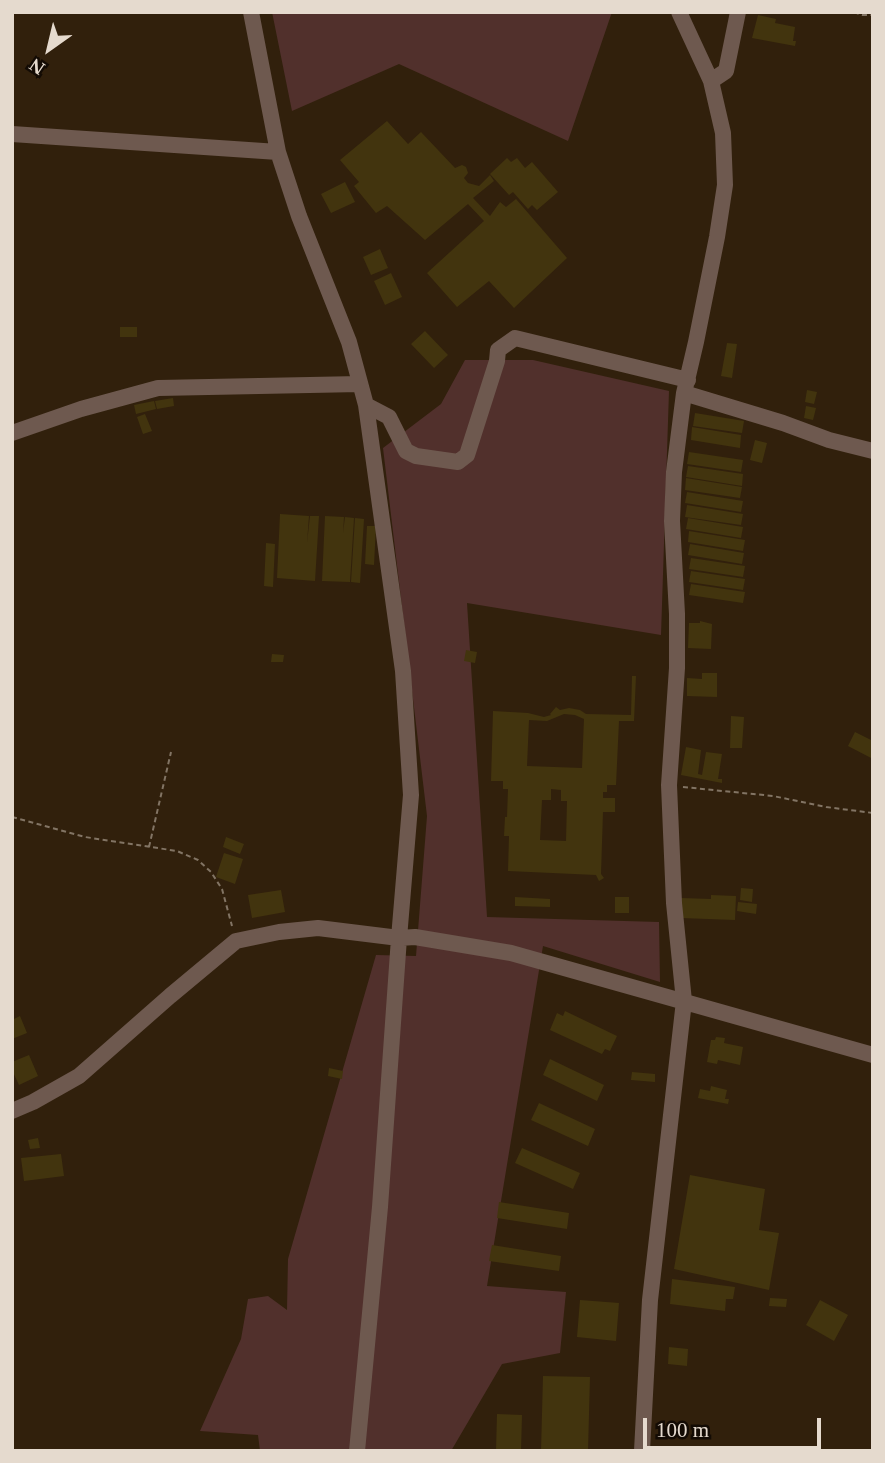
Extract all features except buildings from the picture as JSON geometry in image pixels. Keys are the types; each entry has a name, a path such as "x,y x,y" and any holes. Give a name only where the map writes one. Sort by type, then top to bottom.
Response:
{"street":[{"path":"251,12 278,152 299,216 349,342 366,405 403,671 411,795 380,1207 357,1451"},
{"path":"642,1451 650,1300 684,1000 674,903 669,785 677,668 672,521 674,472 686,387 717,236 724,186 723,133 711,81 679,12"},
{"path":"711,81 726,71 738,12"},
{"path":"12,134 278,152"},
{"path":"366,405 389,417 406,451 416,456 458,462 467,455 498,362 498,350 515,338 686,387 829,440 873,451"},
{"path":"12,433 81,409 158,388 360,384"},
{"path":"12,1111 79,1076 236,941 279,932 318,928 399,938 415,937 511,953 873,1055"}],"path":[{"path":"854,12 873,15"},
{"path":"149,848 171,752"},
{"path":"669,785 773,796 873,813"},
{"path":"12,817 85,837 177,851 198,860 211,872 222,889 236,941"}],"shaded area":[{"path":"272,12 612,12 568,141 399,64 292,111"},
{"path":"465,360 533,360 669,391 661,635 467,603 487,917 659,922 660,982 543,946 487,1286 566,1292 560,1353 502,1364 451,1451 260,1451 258,1435 200,1431 241,1339 248,1299 268,1296 287,1310 288,1259 376,955 416,956 427,816 383,448 441,404"}]}
